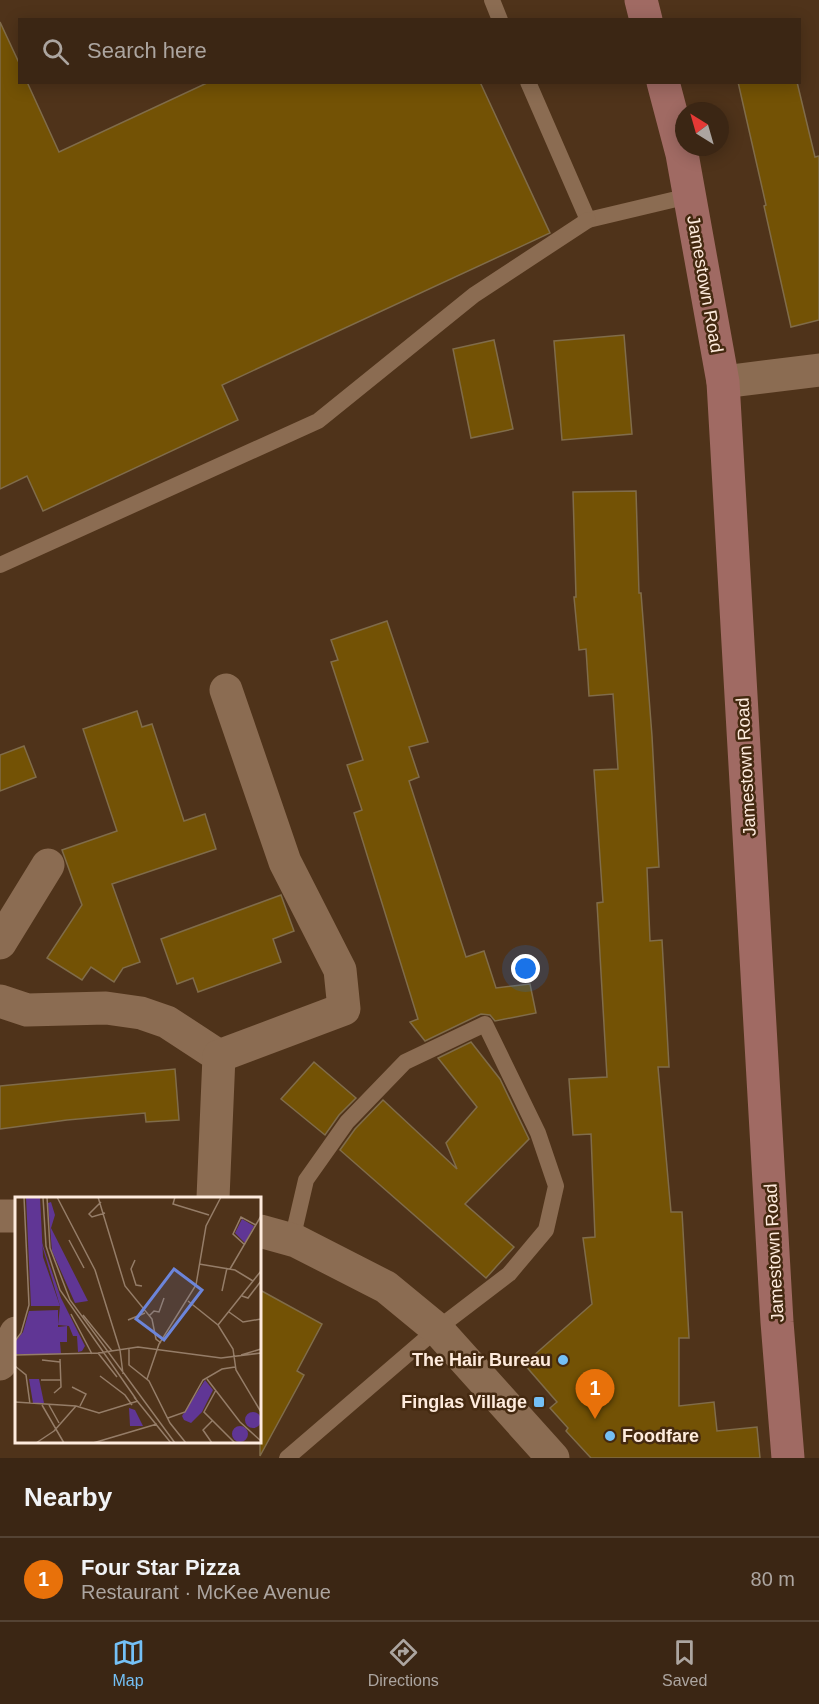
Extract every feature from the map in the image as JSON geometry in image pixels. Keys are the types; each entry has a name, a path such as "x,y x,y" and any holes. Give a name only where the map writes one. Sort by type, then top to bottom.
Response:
{"street":[{"path":"641,0 646,18"},
{"name":"Jamestown Road","path":"664,84 682,154 723,382 777,1310 788,1458"},
{"path":"723,382 819,370"},
{"path":"219,1056 344,1009 340,970 285,862 226,690"},
{"path":"0,943 48,865"},
{"path":"0,1001 27,1010 106,1008 141,1013 166,1022 219,1056"},
{"path":"213,1197 219,1056"},
{"path":"261,1231 292,1240 386,1287 437,1329 553,1458"},
{"path":"0,1364 15,1335"}],"lane":[{"path":"492,0 499,18"},
{"path":"529,84 588,220"},
{"path":"0,565 318,421 474,295 588,220 689,196"},
{"path":"287,1458 437,1329 509,1274 546,1230 556,1186 538,1133 485,1024 405,1062 347,1122 306,1180 292,1240"}],"building":[{"path":"0,22 18,61 18,84 28,84 59,152 205,84 481,84 550,233 222,385 238,420 43,511 27,476 0,489"},
{"path":"738,84 797,84 815,157 819,156 819,320 791,327 764,206 766,205"},
{"path":"624,335 632,434 562,440 554,341"},
{"path":"494,340 513,429 471,438 453,349"},
{"path":"636,491 639,593 641,593 652,736 659,867 647,868 650,941 662,940 669,1067 658,1067 671,1212 682,1212 689,1338 679,1338 679,1406 714,1402 717,1431 757,1427 760,1458 591,1458 566,1431 568,1428 550,1408 557,1402 524,1364 592,1304 583,1238 595,1237 591,1134 573,1135 569,1079 607,1077 597,903 603,902 594,770 618,769 613,694 589,696 586,649 579,650 574,597 576,597 573,492"},
{"path":"387,621 428,742 409,747 419,777 409,781 466,957 484,951 496,988 530,984 536,1013 495,1021 490,1015 481,1014 425,1041 410,1022 418,1019 354,813 362,810 347,765 363,760 331,662 338,660 331,640"},
{"path":"137,711 142,727 152,724 184,821 205,814 216,849 112,884 140,962 123,968 114,982 91,967 82,980 47,958 82,905 62,850 117,831 83,729"},
{"path":"24,746 36,777 0,791 0,755"},
{"path":"281,895 294,931 273,939 281,962 198,992 193,978 177,984 161,939"},
{"path":"471,1042 500,1079 529,1139 465,1204 514,1247 486,1278 340,1150 355,1129 383,1100 457,1169 446,1143 477,1107 438,1058"},
{"path":"314,1062 356,1098 339,1115 325,1135 281,1099"},
{"path":"175,1069 179,1120 146,1122 145,1113 0,1129 0,1086"},
{"path":"261,1291 322,1324 297,1371 304,1375 260,1456"}],"place":[{"name":"The Hair Bureau","path":"563,1360"},
{"name":"Finglas Village","path":"539,1402"},
{"name":"Four Star Pizza","path":"595,1419"},
{"name":"Foodfare","path":"610,1436"}]}
